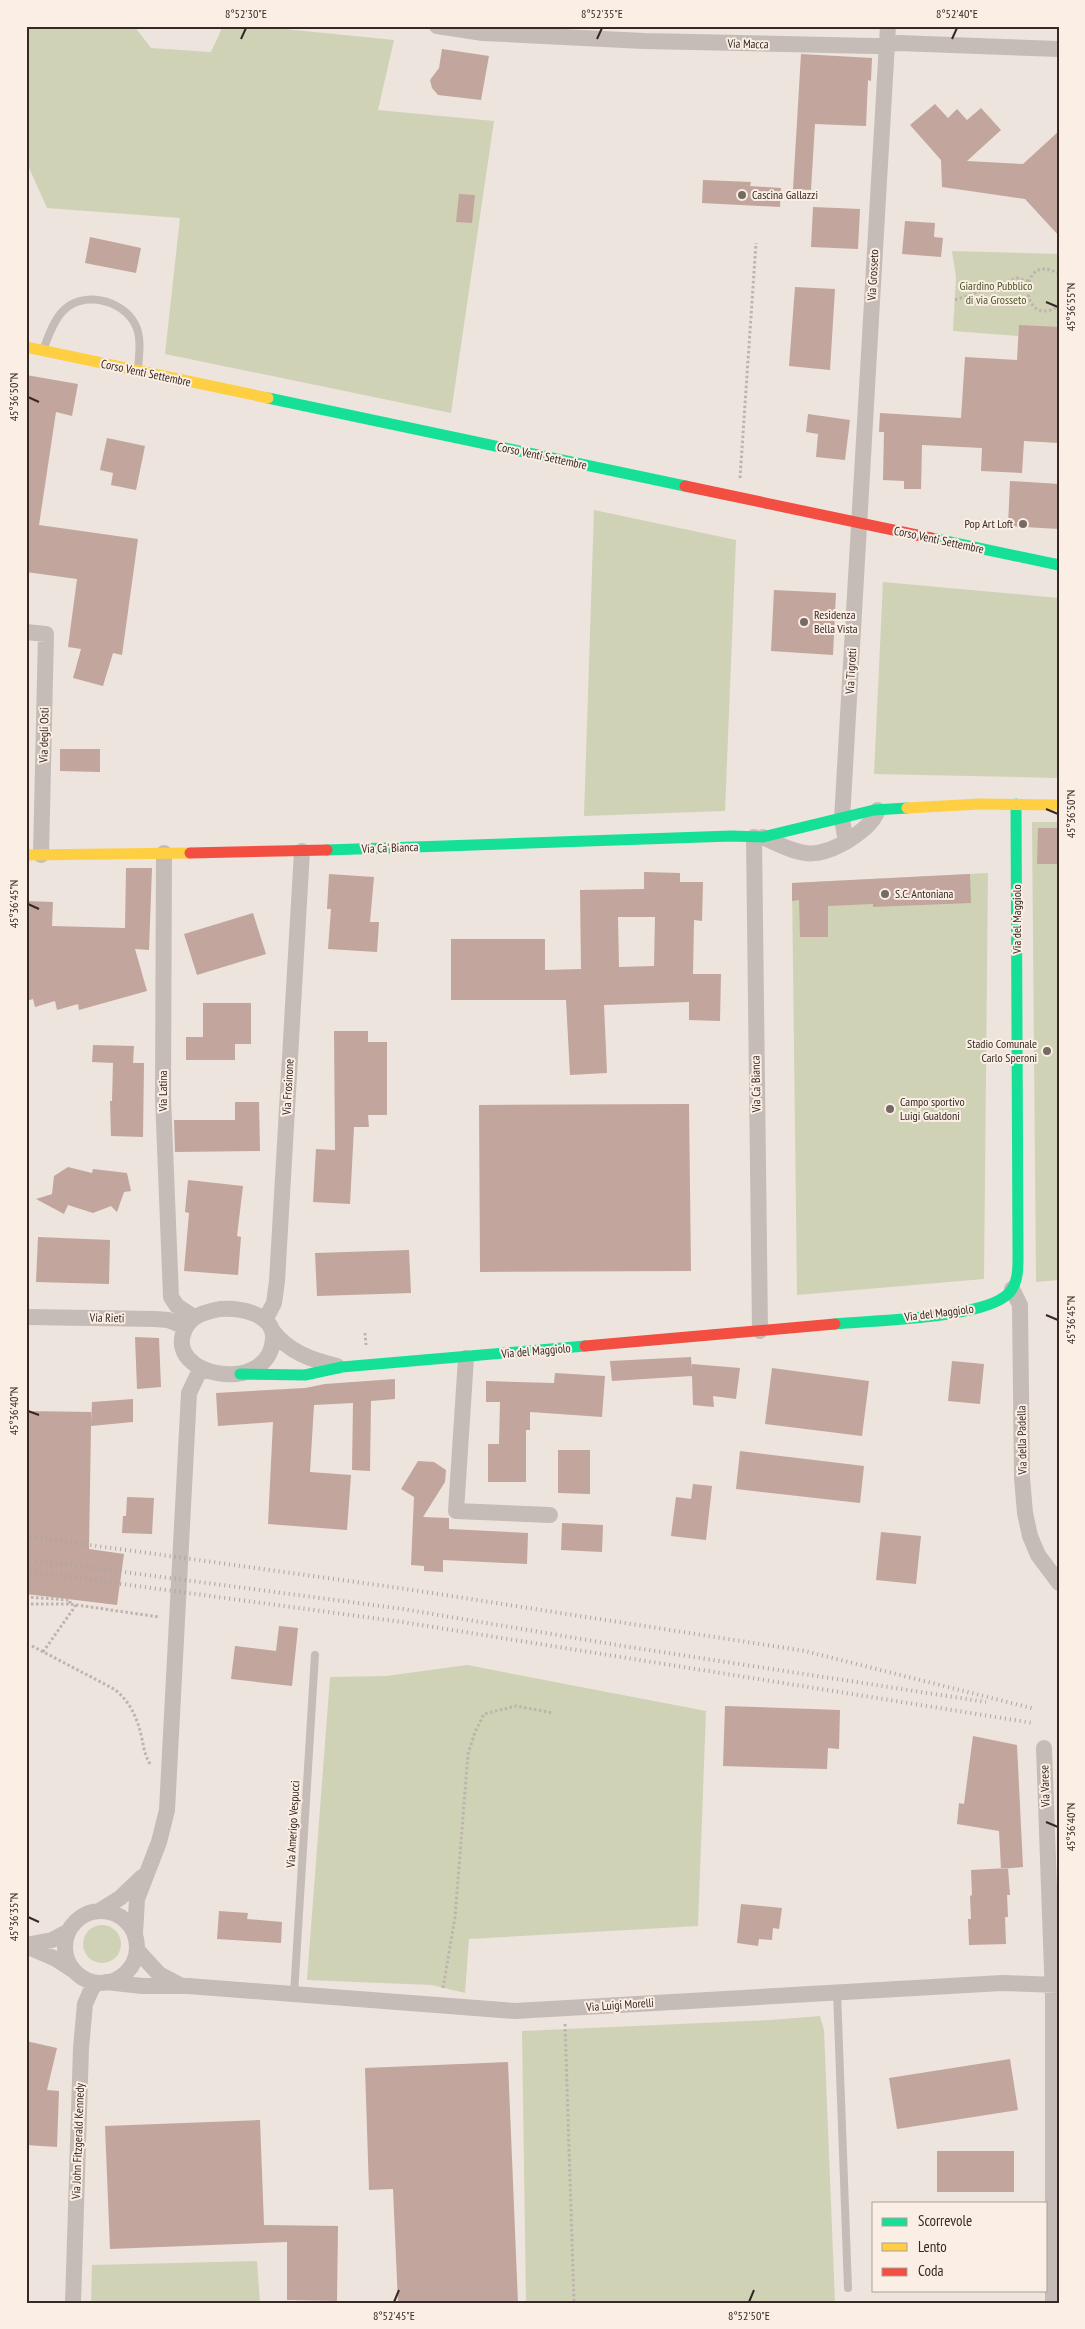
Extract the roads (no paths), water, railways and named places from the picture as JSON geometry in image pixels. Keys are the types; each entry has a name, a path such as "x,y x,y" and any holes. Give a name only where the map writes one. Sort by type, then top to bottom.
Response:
{"street":[{"name":"Via Macca","path":"437,26 483,30 644,34 873,46 908,43 1059,50"},
{"name":"Via Grosseto","path":"859,523 888,26"},
{"name":"Corso Venti Settembre","path":"26,347 1059,565"},
{"name":"Via Tigrotti","path":"842,819 859,523"},
{"name":"Via degli Osti","path":"26,632 46,634 34,855"},
{"name":"Via Ca' Bianca","path":"34,855 302,851 730,836 758,837 878,810 979,804 1059,804"},
{"name":"Via del Maggiolo","path":"240,1374 305,1375 342,1367 466,1358 957,1312 995,1304 1012,1289 1016,1280 1018,1235 1016,804"},
{"name":"Via Ca' Bianca","path":"758,837 792,851 810,854 828,852 868,826 878,810"},
{"path":"842,819 846,842"},
{"name":"Via Ca' Bianca","path":"758,837 760,1331"},
{"name":"Via Frosinone","path":"268,1325 277,1281 302,851"},
{"name":"Via Latina","path":"164,853 163,1097 171,1296 190,1322"},
{"name":"Via della Padella","path":"1012,1289 1020,1306 1025,1514 1030,1536 1038,1555 1059,1584"},
{"path":"235,1309 247,1311 268,1325 273,1342 267,1357 256,1367 240,1374 214,1374 201,1368 189,1359 183,1348 182,1337 190,1322 213,1310 235,1309"},
{"name":"Via Rieti","path":"26,1317 155,1319 190,1322"},
{"name":"Via del Maggiolo","path":"268,1325 283,1342 300,1355 342,1367"},
{"path":"466,1358 456,1511 550,1515"},
{"path":"26,1946 56,1959 84,1979 102,1983 120,1978 127,1972 135,1959 137,1899 146,1871 159,1842 167,1810 190,1393 201,1368"},
{"name":"Via Varese","path":"1044,1748 1056,1984 1053,2303"},
{"path":"26,1946 52,1940 67,1932 80,1916 114,1903 127,1893 146,1871"},
{"path":"99,1910 120,1916 129,1924 136,1942 159,1974 183,1986"},
{"path":"67,1932 65,1952 73,1970"},
{"name":"Via Luigi Morelli","path":"102,1983 150,1987 183,1986 515,2011 1002,1983 1056,1984"},
{"name":"Via John Fitzgerald Kennedy","path":"73,2303 81,2048 85,2004 92,1988 102,1983"}],"lane":[{"path":"43,351 53,325 68,307 88,299 104,302 123,311 136,325 140,344 138,371"},
{"name":"Via Amerigo Vespucci","path":"294,1994 315,1655"},
{"path":"837,1992 848,2288"}],"railway":[{"path":"26,1536 406,1589 805,1651 1035,1709"},
{"path":"26,1559 403,1609 629,1647 986,1702"},
{"path":"26,1571 402,1622 1033,1723"}],"place":[{"name":"Cascina Gallazzi","path":"742,195"},
{"name":"Pop Art Loft","path":"1023,524"},
{"name":"Residenza Bella Vista","path":"804,622"},
{"name":"S.C. Antoniana","path":"885,894"},
{"name":"Stadio Comunale Carlo Speroni","path":"1047,1051"},
{"name":"Campo sportivo Luigi Gualdoni","path":"890,1109"}],"park label":[{"name":"Giardino Pubblico di via Grosseto","path":"996,293"}]}
